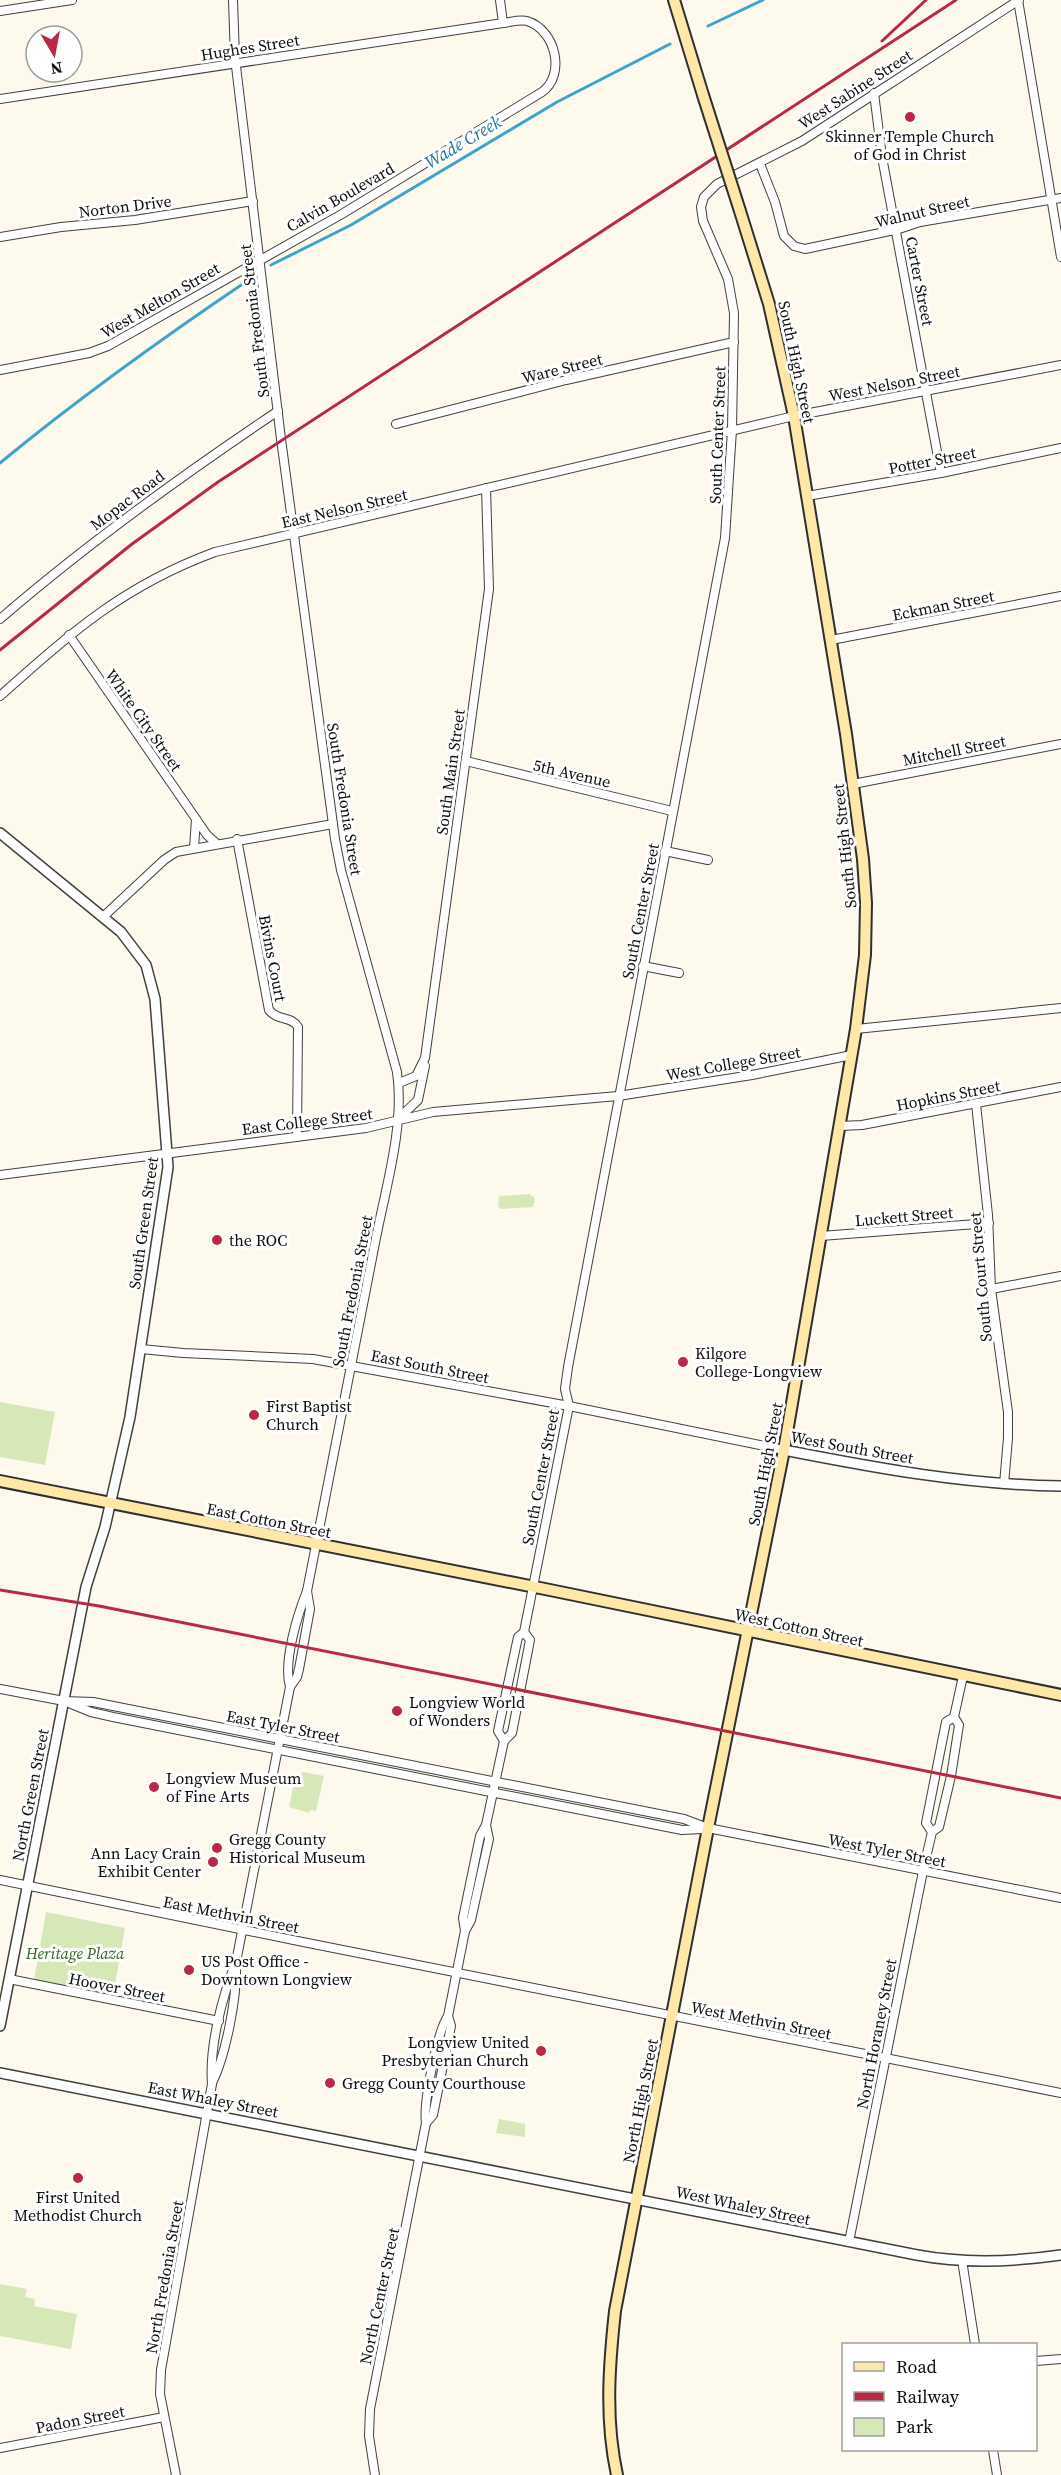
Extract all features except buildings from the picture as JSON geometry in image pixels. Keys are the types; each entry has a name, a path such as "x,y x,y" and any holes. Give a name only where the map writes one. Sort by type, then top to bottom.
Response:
{"main road":[{"name":"South High Street","path":"674,0 769,304 794,416 853,783 866,903 865,966 852,1055 784,1450 727,1735"},
{"name":"East Cotton Street","path":"0,1481 532,1586"},
{"name":"West Cotton Street","path":"532,1586 1061,1695"},
{"name":"North High Street","path":"617,2475 608,2410 608,2368 615,2311 727,1735"}],"street":[{"path":"0,11 72,0"},
{"name":"South Fredonia Street","path":"233,0 236,63 278,411 333,824 341,870 399,1083 397,1121 352,1365 307,1591 301,1606 293,1644"},
{"path":"500,0 503,23"},
{"path":"1019,0 1061,257"},
{"name":"West Sabine Street","path":"704,196 714,186 802,141 1019,0"},
{"name":"Hughes Street","path":"0,99 520,20 530,22 548,36 554,58 553,80"},
{"name":"Calvin Boulevard","path":"260,258 342,214 502,117 546,89 553,80"},
{"name":"Carter Street","path":"874,93 882,157 941,472"},
{"name":"Walnut Street","path":"760,164 775,202 783,234 790,243 802,249 814,249 896,230 920,222 1061,198"},
{"name":"South Center Street","path":"507,1687 518,1637 524,1632 569,1406 565,1389 664,851 725,538 732,430 734,342 731,290 724,267 704,224 701,210 704,196"},
{"name":"Norton Drive","path":"0,237 253,201"},
{"name":"West Melton Street","path":"0,370 102,349 260,258"},
{"name":"Ware Street","path":"396,424 566,380 734,342"},
{"name":"West Nelson Street","path":"732,430 927,390 1061,366"},
{"name":"Mopac Road","path":"0,619 53,573 125,518 188,471 278,411"},
{"name":"East Nelson Street","path":"0,696 69,635 119,598 170,571 215,552 732,430"},
{"name":"Potter Street","path":"807,496 1061,448"},
{"name":"South Main Street","path":"397,1121 420,1096 425,1071 489,589 486,488"},
{"name":"Eckman Street","path":"831,640 1061,596"},
{"name":"White City Street","path":"69,635 207,835 216,844"},
{"name":"Mitchell Street","path":"853,783 1061,744"},
{"name":"5th Avenue","path":"466,761 672,811"},
{"path":"194,848 196,819"},
{"path":"104,916 176,852 237,839 333,824"},
{"name":"South Green Street","path":"0,833 104,916 140,955 150,976 156,1010 169,1152 168,1167 130,1417 111,1504 82,1606"},
{"name":"Bivins Court","path":"237,839 269,1010 274,1016 293,1021 298,1027 297,1137"},
{"path":"664,851 708,861"},
{"path":"643,966 679,973"},
{"path":"856,1029 1061,1008"},
{"name":"West College Street","path":"618,1096 752,1075 852,1055"},
{"path":"399,1083 416,1076 425,1058"},
{"name":"Hopkins Street","path":"840,1126 862,1125 1061,1087"},
{"name":"East College Street","path":"0,1175 374,1127 441,1112 618,1096"},
{"name":"South Court Street","path":"976,1104 988,1223 991,1289 1008,1412 1004,1484"},
{"name":"Luckett Street","path":"821,1236 988,1223"},
{"path":"991,1289 1061,1276"},
{"name":"East South Street","path":"141,1349 298,1358 352,1365 569,1406"},
{"name":"West South Street","path":"569,1406 898,1472 1004,1484 1061,1486"},
{"name":"South Fredonia Street","path":"303,1646 310,1608 307,1591"},
{"name":"North Green Street","path":"0,2026 82,1606"},
{"name":"South Center Street","path":"520,1690 530,1640 524,1632"},
{"name":"North Fredonia Street","path":"290,1687 286,1674 293,1644"},
{"name":"North Fredonia Street","path":"212,2084 210,2065 219,2021 236,1962 290,1687 297,1677 303,1646"},
{"path":"954,1717 963,1676"},
{"name":"North Center Street","path":"504,1742 498,1731 507,1687"},
{"name":"East Tyler Street","path":"0,1689 64,1701 93,1702 495,1781"},
{"name":"North Center Street","path":"375,2475 370,2441 370,2409 426,2123 433,2115 451,2026 448,2016 465,1931 463,1917 480,1836 486,1825 504,1742 512,1733 520,1690"},
{"name":"East Tyler Street","path":"64,1701 91,1712 492,1792"},
{"name":"North Horaney Street","path":"849,2242 923,1871 932,1832 939,1827 951,1776 959,1725 954,1717 946,1722 926,1823 932,1832"},
{"name":"West Tyler Street","path":"495,1781 684,1819 708,1828 1061,1898"},
{"name":"West Tyler Street","path":"492,1792 682,1830 708,1828"},
{"name":"East Methvin Street","path":"0,1880 457,1971"},
{"name":"North Fredonia Street","path":"176,2475 164,2417 160,2388 161,2370 212,2084 220,2067 237,1982 236,1962"},
{"name":"West Methvin Street","path":"457,1971 1061,2093"},
{"name":"Hoover Street","path":"9,1979 219,2021"},
{"name":"East Whaley Street","path":"0,2073 420,2156"},
{"name":"West Whaley Street","path":"420,2156 927,2257 962,2260 1018,2260 1061,2255"},
{"path":"962,2260 975,2343"},
{"path":"1037,2361 1061,2359"},
{"name":"Padon Street","path":"0,2448 164,2417"},
{"path":"993,2451 997,2475"}],"green space":[{"path":"529,1194 535,1198 533,1207 501,1209 498,1206 499,1196"},
{"path":"0,1402 55,1412 45,1465 0,1457"},
{"path":"303,1772 324,1776 316,1811 310,1810 309,1813 289,1807 295,1778"},
{"name":"Heritage Plaza","path":"46,1912 125,1928 113,1996 34,1980"},
{"path":"499,2119 525,2124 525,2137 496,2133"},
{"path":"0,2284 27,2289 25,2297 35,2299 34,2306 77,2314 71,2349 0,2336"}],"waterway":[{"name":"Wade Creek","path":"708,26 763,0"},
{"name":"Wade Creek","path":"271,265 351,225 557,102 670,44"},
{"name":"Wade Creek","path":"0,463 123,368 250,279"}],"railway":[{"path":"882,41 926,0"},
{"path":"0,650 132,544 218,482 956,0"},
{"path":"0,1590 99,1606 1061,1798"}],"place":[{"name":"Skinner Temple Church of God in Christ","path":"910,117"},
{"name":"the ROC","path":"217,1240"},
{"name":"Kilgore College-Longview","path":"683,1362"},
{"name":"First Baptist Church","path":"254,1415"},
{"name":"Longview World of Wonders","path":"397,1711"},
{"name":"Longview Museum of Fine Arts","path":"154,1787"},
{"name":"Gregg County Historical Museum","path":"217,1848"},
{"name":"Ann Lacy Crain Exhibit Center","path":"213,1862"},
{"name":"US Post Office - Downtown Longview","path":"189,1970"},
{"name":"Longview United Presbyterian Church","path":"541,2051"},
{"name":"Gregg County Courthouse","path":"330,2083"},
{"name":"First United Methodist Church","path":"78,2178"}]}
